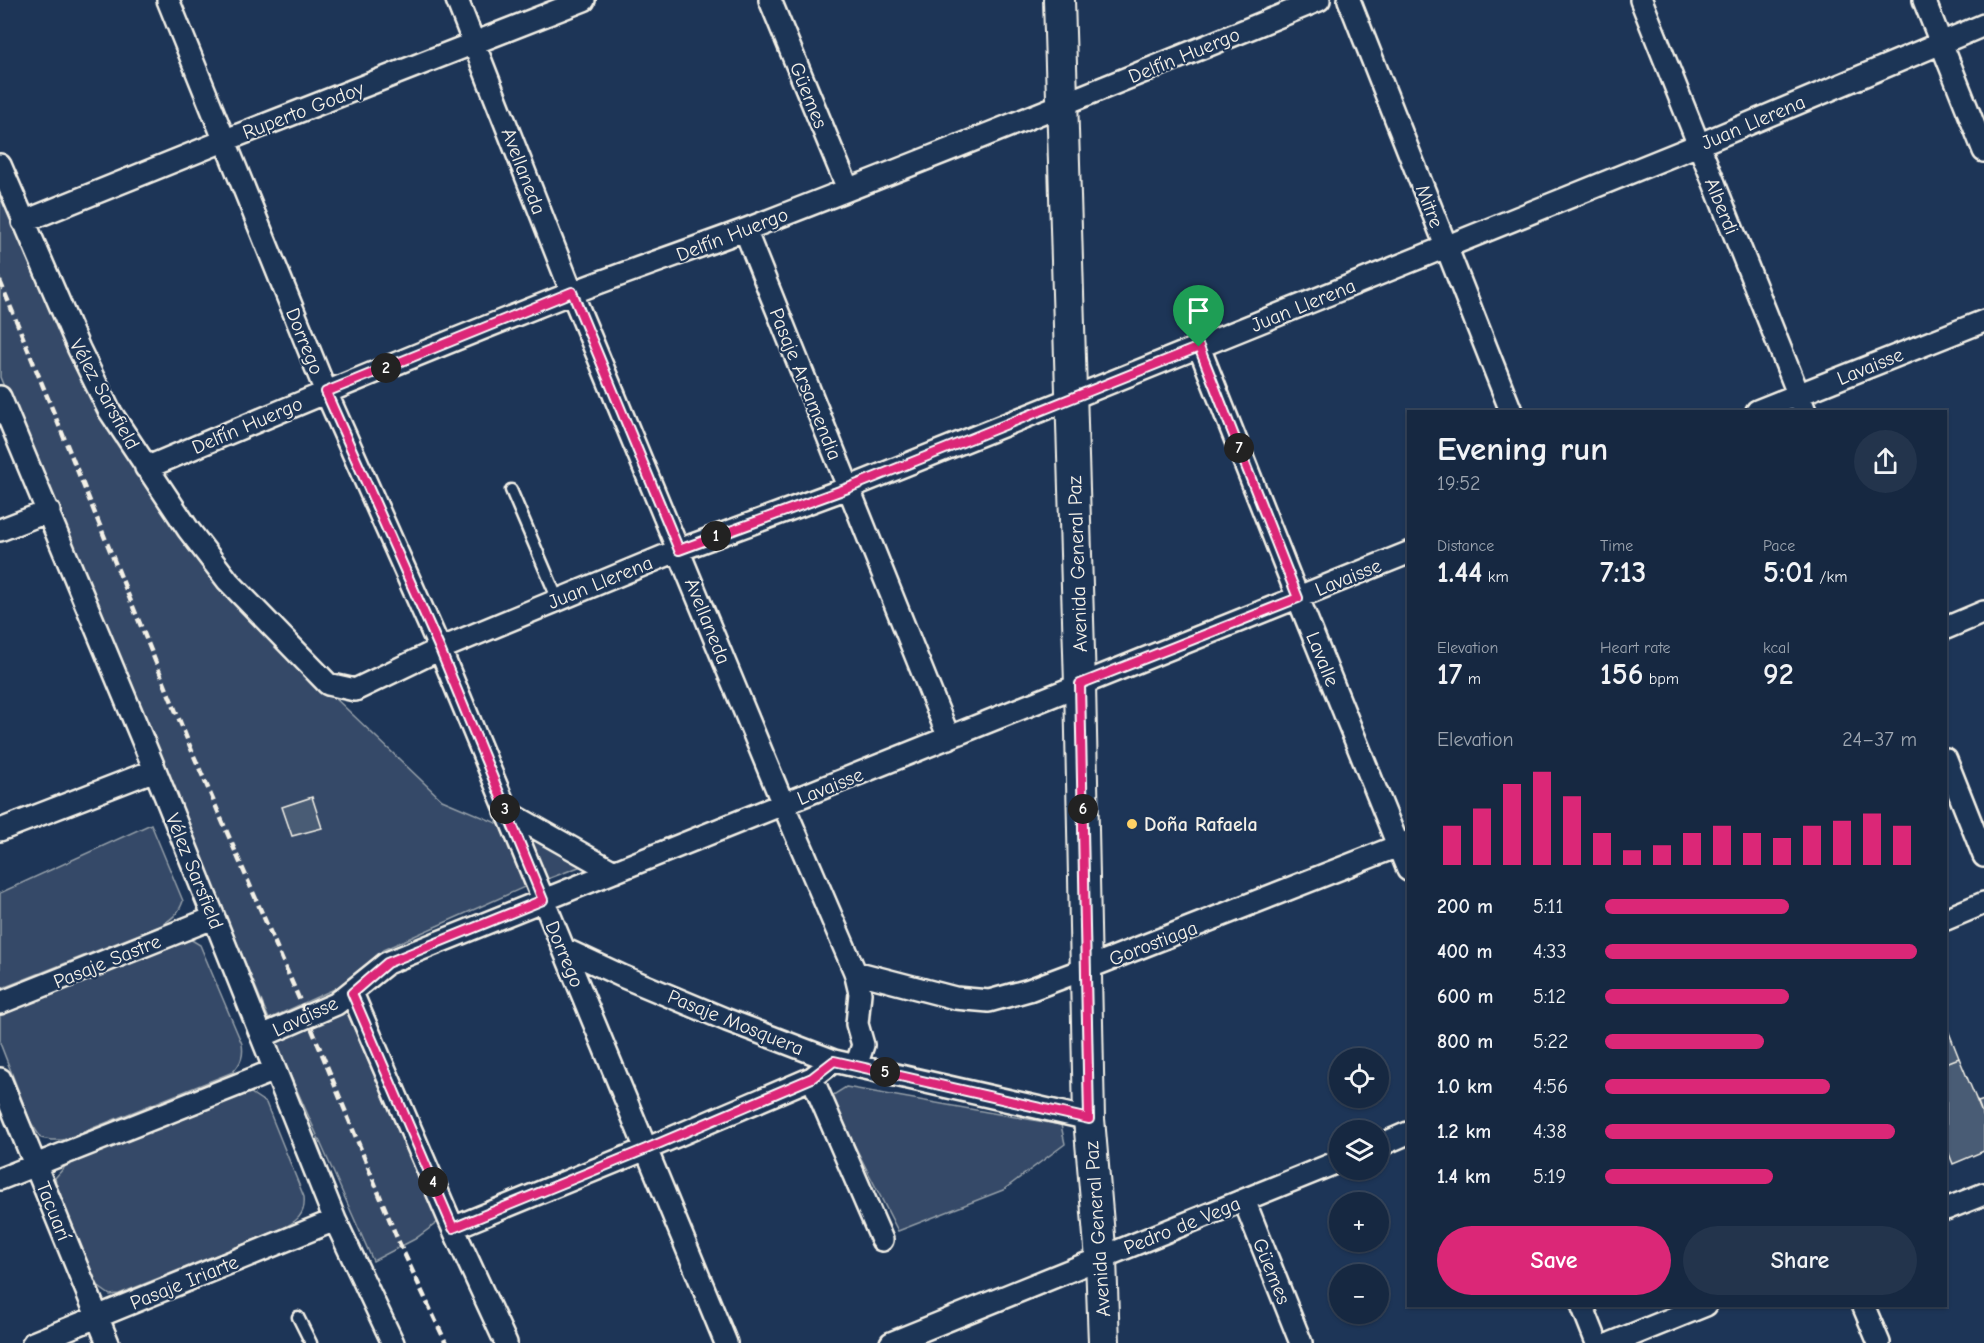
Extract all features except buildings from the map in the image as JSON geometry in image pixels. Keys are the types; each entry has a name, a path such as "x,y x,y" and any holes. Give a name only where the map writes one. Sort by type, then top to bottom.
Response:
{"main road":[{"name":"Avenida General Paz","path":"1059,0 1080,684 1089,1119 1101,1259 1104,1343"}],"street":[{"name":"Dorrego","path":"168,0 326,392 440,649 726,1343"},
{"name":"Avellaneda","path":"457,0 572,292 783,804 855,972 860,993 857,1024 863,1045 856,1066"},
{"name":"Ruperto Godoy","path":"23,222 584,0"},
{"name":"Güemes","path":"770,0 848,189"},
{"name":"Delfín Huergo","path":"146,468 572,292 745,230 1063,105 1318,0"},
{"name":"Mitre","path":"1349,0 1511,410"},
{"name":"Alberdi","path":"1641,0 1802,403"},
{"path":"1924,0 1984,151"},
{"name":"Juan Llerena","path":"355,690 440,649 679,550 848,488 1698,145 1984,26"},
{"name":"Vélez Sarsfield","path":"0,165 89,369 109,410 146,468 188,529 228,581 328,684 355,690"},
{"name":"Pasaje Arsamendia","path":"745,230 949,738"},
{"name":"Lavaisse","path":"1763,410 1802,403 1984,321"},
{"name":"Lavalle","path":"1199,347 1298,598 1404,844 1407,864"},
{"name":"Vélez Sarsfield","path":"0,397 155,770 335,1220 393,1343"},
{"path":"0,530 49,511"},
{"name":"Lavaisse","path":"262,1036 336,1004 387,963 1407,553"},
{"path":"1947,628 1984,612"},
{"path":"1947,763 1984,856"},
{"path":"0,830 155,770"},
{"path":"506,811 614,872"},
{"name":"Gorostiaga","path":"855,972 956,998 989,1001 1029,990 1085,969 1404,844"},
{"path":"1947,919 1984,903"},
{"name":"Pasaje Sastre","path":"0,1003 213,918"},
{"name":"Pasaje Mosquera","path":"564,949 717,1016 834,1061 1089,1119"},
{"path":"352,993 453,1228 506,1343"},
{"path":"453,1228 812,1078 834,1061"},
{"name":"Lavaisse","path":"0,1179 275,1070"},
{"path":"812,1078 882,1240"},
{"name":"Tacuarí","path":"0,1079 108,1343"},
{"path":"1389,1141 1407,1133"},
{"name":"Pedro de Vega","path":"891,1343 1329,1165"},
{"path":"1947,1209 1984,1194"},
{"name":"Güemes","path":"1244,1200 1301,1343"},
{"name":"Pasaje Iriarte","path":"33,1343 335,1220"},
{"path":"1583,1307 1597,1343"},
{"path":"1612,1343 1701,1307"},
{"path":"1864,1307 1879,1343"}],"lane":[{"path":"511,489 558,600"},
{"path":"298,1317 311,1343"}],"shaded area":[{"path":"0,184 79,373 215,576 331,694 442,800 499,824 529,885 383,950 343,985 269,1019 0,377"},
{"path":"151,824 183,901 175,915 162,925 0,989 0,893"},
{"path":"526,832 584,865 545,880"},
{"path":"183,938 200,945 242,1044 243,1052 238,1066 233,1072 63,1140 41,1138 31,1123 0,1043 0,1013"},
{"path":"346,1010 438,1222 415,1239 373,1261 276,1043"},
{"path":"846,1087 1061,1125 1065,1144 1003,1190 898,1231 830,1097"},
{"path":"248,1091 266,1103 304,1197 302,1213 299,1217 281,1229 119,1294 110,1295 100,1288 58,1195 55,1178 70,1161"}],"railway":[{"path":"0,281 194,756 307,1017 397,1238 446,1343"}],"place":[{"name":"Doña Rafaela","path":"1132,824"}],"route":[{"path":"572,292 679,550 848,488 1199,347 1298,598 1080,684 1089,1119 834,1061 812,1078 453,1228 352,993 387,963 543,900 440,649 326,392 572,292"}]}
